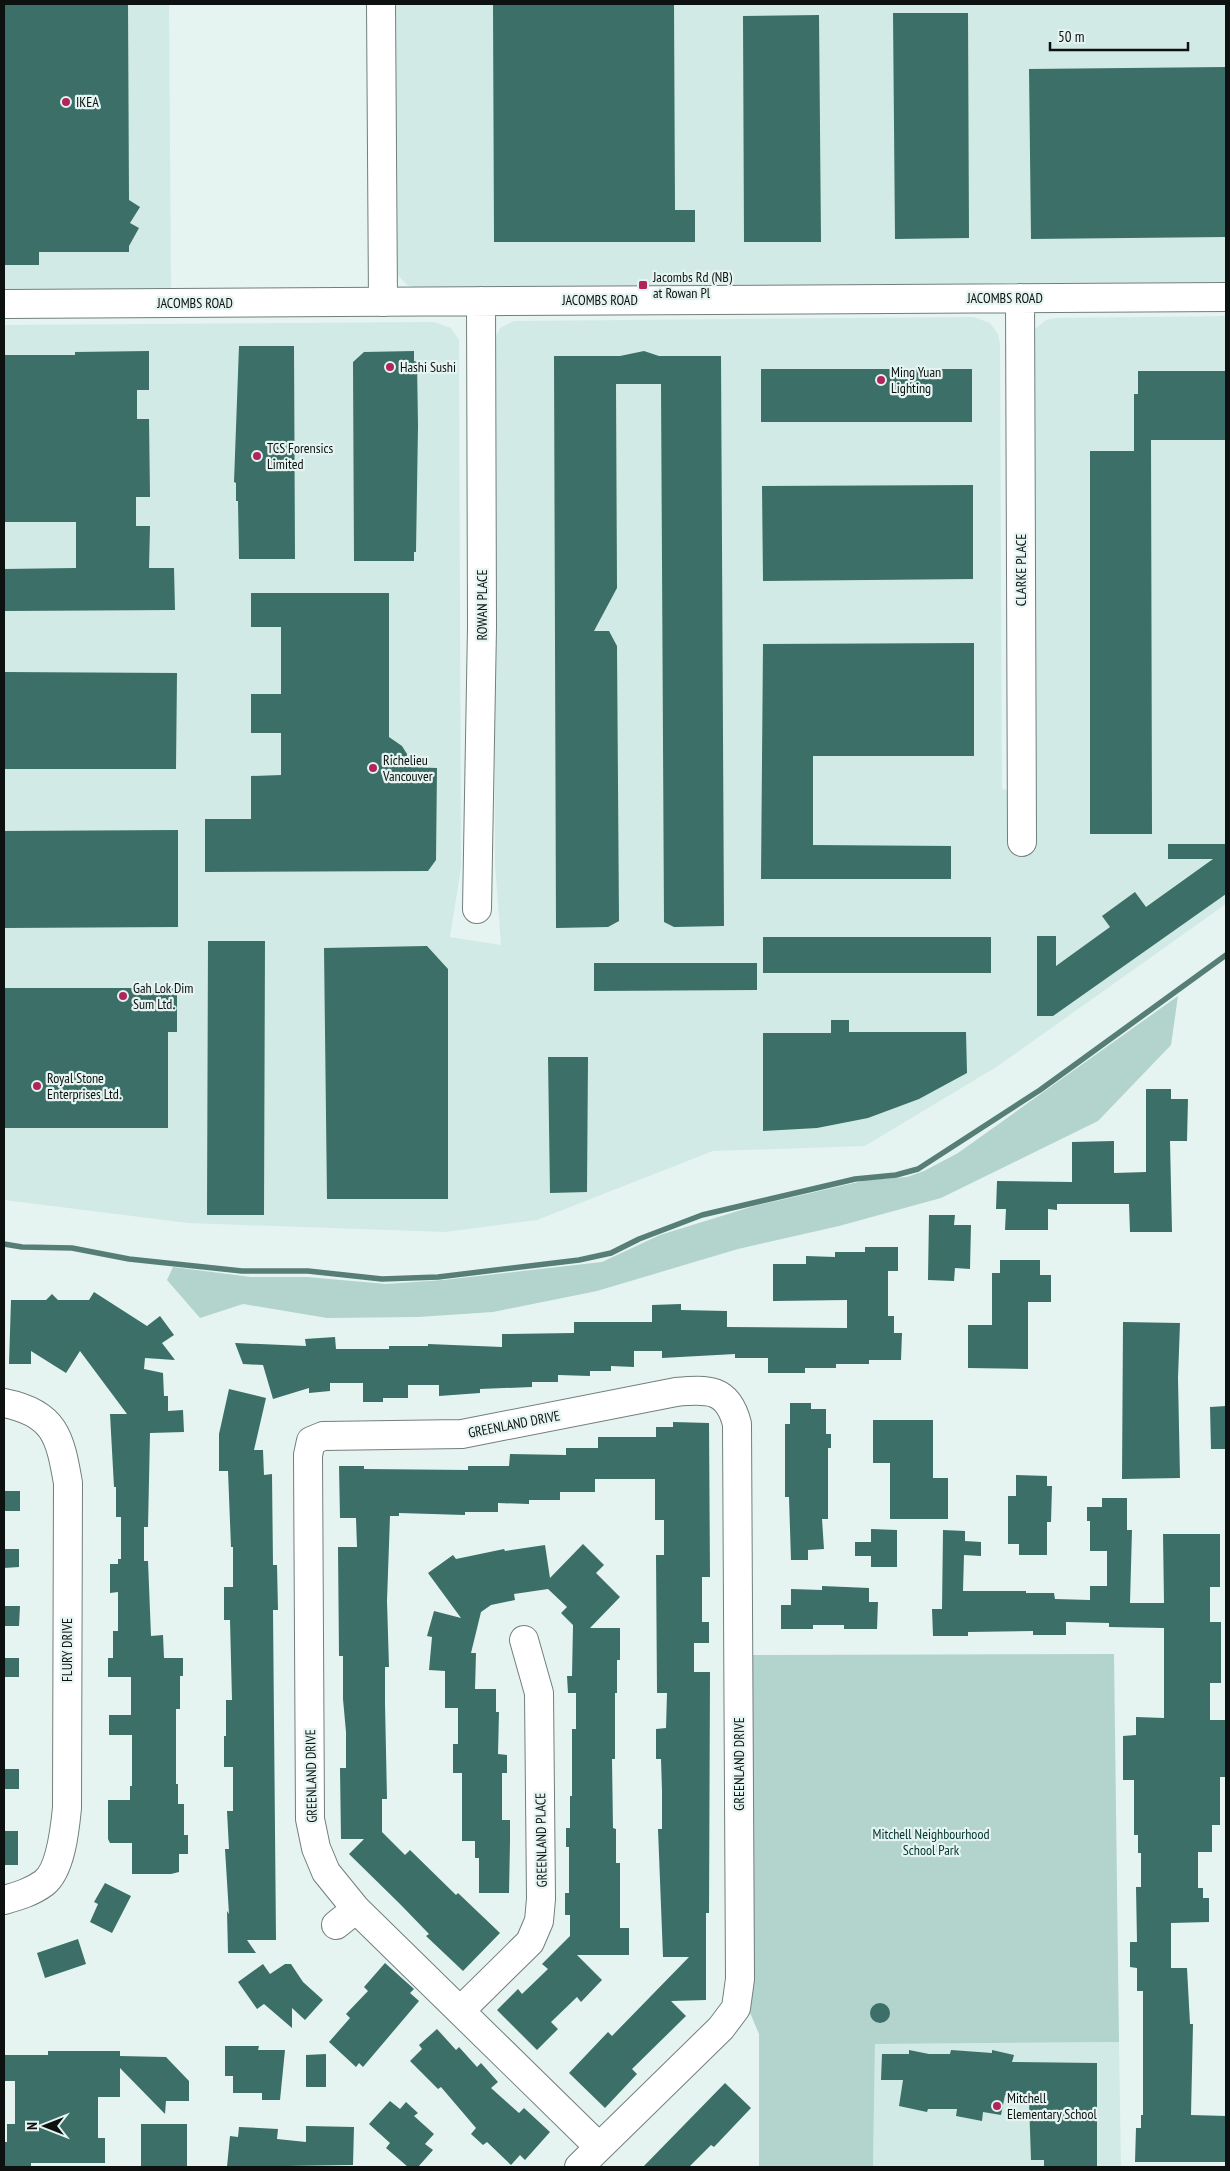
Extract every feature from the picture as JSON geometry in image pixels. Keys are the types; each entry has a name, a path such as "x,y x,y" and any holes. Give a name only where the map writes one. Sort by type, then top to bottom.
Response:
{"main road":[{"path":"381,4 383,302"},
{"name":"JACOMBS ROAD","path":"4,304 1226,297"},
{"name":"CLARKE PLACE","path":"1020,298 1022,842"},
{"name":"ROWAN PLACE","path":"477,909 482,627 481,301"},
{"name":"GREENLAND DRIVE","path":"579,2167 598,2146 721,2028 736,2008 740,1980 737,1424 733,1408 722,1397 705,1390 676,1392 462,1434 323,1436 311,1441 308,1455 310,1818 316,1848 326,1872 346,1917 460,2011 598,2146"},
{"name":"FLURY DRIVE","path":"4,1403 30,1409 47,1422 62,1445 68,1493 67,1808 64,1837 56,1863 46,1882 25,1894 4,1900"},
{"name":"GREENLAND PLACE","path":"460,2011 530,1942 539,1921 541,1898 539,1693 524,1640"}],"shaded area":[{"name":"IKEA","path":"4,4 169,4 171,289 4,292"},
{"path":"390,4 1226,4 1226,282 458,290 418,288 407,285 395,272"},
{"path":"1226,316 1226,904 998,1066 865,1146 713,1151 537,1220 445,1232 188,1223 4,1200 4,325 434,322 451,328 459,340 461,867 450,937 501,945 495,864 493,343 500,328 514,321 974,317 990,323 998,334 1000,344 1002,789 1035,797 1033,335 1035,329 1046,320 1056,318"},
{"name":"Mitchell Elementary School","path":"1119,2042 1121,2167 873,2167 875,2044"}],"green space":[{"path":"1178,996 1171,1045 1098,1121 941,1198 839,1226 738,1249 597,1291 493,1312 418,1317 327,1318 243,1304 200,1318 167,1280 173,1267 251,1277 307,1277 386,1284 443,1280 602,1262 660,1235 754,1206 867,1180 907,1177 924,1171 958,1153"},
{"name":"Mitchell Neighbourhood School Park","path":"1114,1654 1119,2042 875,2044 873,2167 759,2167 759,2034 745,2001 744,1655"}],"building":[{"name":"IKEA","path":"4,4 128,4 129,200 140,207 130,223 139,228 129,246 129,252 39,252 39,265 4,265"},
{"path":"493,4 674,4 675,210 695,210 695,242 494,242"},
{"path":"893,13 968,13 969,238 895,239"},
{"path":"819,15 821,242 744,242 743,16"},
{"path":"1226,67 1226,237 1031,239 1029,69"},
{"path":"239,346 294,346 295,559 239,559 238,501 236,501 236,483 234,482"},
{"path":"149,351 149,390 137,390 137,419 149,419 150,497 136,497 136,526 150,526 149,568 174,568 175,610 4,611 4,569 76,568 76,522 4,522 4,355 75,355 75,352"},
{"path":"414,351 414,361 417,362 418,426 416,552 414,552 414,561 354,561 353,362 364,352"},
{"path":"644,351 659,356 721,356 724,926 674,927 664,922 661,384 616,384 617,588 594,631 609,631 617,646 619,921 608,927 556,928 554,356 620,356"},
{"path":"761,369 972,369 972,422 761,422"},
{"path":"1138,371 1226,371 1226,440 1151,440 1152,834 1090,834 1090,451 1134,451 1134,394 1138,394"},
{"path":"973,485 973,579 763,581 762,486"},
{"path":"251,593 389,593 389,737 402,746 407,754 407,767 437,768 436,860 428,871 205,872 205,819 251,819 251,776 281,775 281,733 251,733 251,694 281,694 281,627 251,627"},
{"path":"974,643 974,756 813,756 813,845 951,846 951,879 761,879 763,644"},
{"path":"4,672 177,673 176,769 4,769"},
{"path":"178,830 178,927 4,928 4,831"},
{"path":"1168,844 1226,844 1226,894 1053,1016 1037,1016 1037,936 1056,936 1056,966 1110,927 1102,916 1135,892 1146,907 1213,859 1168,859"},
{"path":"763,937 991,937 991,973 763,973"},
{"path":"208,941 265,941 264,1215 207,1215"},
{"path":"427,946 448,969 448,1199 327,1199 324,948"},
{"path":"594,963 757,963 757,990 594,991"},
{"path":"4,988 177,988 177,1032 168,1032 168,1128 4,1128"},
{"path":"831,1020 849,1020 849,1032 966,1032 967,1073 919,1099 868,1118 817,1128 763,1131 763,1033 831,1033"},
{"path":"548,1057 588,1057 587,1192 550,1193"},
{"path":"1146,1089 1171,1089 1171,1099 1188,1099 1187,1141 1170,1141 1172,1232 1130,1232 1129,1204 1057,1204 1057,1210 1048,1209 1048,1230 1005,1230 1006,1209 996,1209 997,1181 1072,1182 1072,1142 1114,1141 1114,1173 1146,1172"},
{"path":"929,1215 955,1215 954,1225 971,1225 970,1269 955,1268 954,1281 928,1280"},
{"path":"865,1247 898,1247 898,1271 888,1271 888,1316 894,1316 894,1333 902,1333 901,1360 869,1360 869,1364 836,1364 836,1368 805,1368 805,1373 768,1373 768,1358 735,1358 735,1354 662,1358 662,1351 634,1351 634,1367 611,1366 611,1371 590,1371 590,1376 558,1375 558,1382 532,1382 532,1387 480,1389 480,1393 439,1396 439,1385 408,1385 408,1398 383,1398 383,1402 363,1402 363,1383 330,1383 330,1391 309,1393 309,1388 273,1399 263,1365 243,1364 235,1343 306,1346 305,1339 335,1337 336,1349 389,1349 389,1346 428,1346 428,1344 502,1347 502,1334 574,1333 574,1322 652,1322 652,1305 681,1304 681,1310 727,1311 727,1327 847,1328 847,1300 773,1301 773,1264 806,1264 806,1256 835,1257 835,1252 865,1252"},
{"path":"1000,1260 1040,1260 1040,1275 1051,1275 1051,1302 1028,1302 1028,1369 968,1368 968,1325 992,1325 992,1273 1000,1273"},
{"path":"94,1292 147,1326 160,1316 174,1335 162,1343 175,1360 145,1358 144,1369 163,1373 164,1396 168,1396 168,1411 183,1410 184,1432 150,1433 148,1527 144,1527 144,1561 148,1561 151,1636 163,1635 164,1658 183,1658 183,1676 180,1676 180,1709 176,1709 176,1784 178,1784 178,1804 184,1804 184,1835 188,1835 188,1854 179,1854 179,1872 171,1874 132,1874 132,1843 110,1843 108,1839 108,1800 130,1800 130,1786 132,1786 132,1735 109,1735 109,1715 131,1715 131,1677 108,1677 108,1658 113,1658 113,1631 118,1631 118,1592 110,1593 110,1564 118,1564 118,1559 121,1559 121,1517 116,1517 116,1487 114,1487 110,1414 127,1414 80,1351 66,1373 31,1351 31,1364 9,1364 11,1300 46,1300 52,1294 58,1300 89,1300"},
{"path":"1123,1322 1180,1323 1178,1378 1180,1478 1122,1479"},
{"path":"229,1389 266,1398 254,1450 263,1450 264,1475 272,1474 273,1565 277,1565 278,1610 273,1610 276,1940 247,1940 256,1953 228,1953 227,1911 229,1914 225,1849 229,1849 227,1811 233,1811 233,1767 224,1767 226,1700 232,1700 230,1620 224,1620 224,1587 233,1587 233,1547 231,1547 228,1471 219,1471 219,1434"},
{"path":"790,1403 811,1403 811,1409 826,1409 826,1434 831,1434 831,1448 828,1448 828,1519 822,1519 824,1549 808,1550 808,1560 791,1560 789,1497 785,1497 785,1424 790,1424"},
{"path":"1226,1406 1226,1449 1211,1449 1210,1407"},
{"path":"873,1420 933,1420 933,1478 948,1478 948,1519 890,1519 890,1463 873,1463"},
{"path":"673,1422 709,1423 710,1577 702,1577 702,1622 709,1622 709,1643 694,1643 694,1672 710,1672 709,1913 706,1913 706,2000 671,2001 686,2016 632,2069 637,2074 605,2108 569,2073 608,2032 612,2036 689,1957 663,1957 658,1829 662,1829 662,1791 661,1759 656,1759 656,1729 666,1728 667,1693 657,1693 656,1555 664,1555 664,1520 655,1520 655,1479 595,1479 595,1492 560,1492 560,1500 529,1500 529,1504 498,1503 498,1512 465,1512 465,1515 399,1513 399,1516 390,1516 387,1601 389,1667 385,1667 387,1799 382,1799 382,1832 405,1855 410,1850 456,1895 458,1893 500,1933 463,1971 426,1936 429,1934 349,1854 364,1839 341,1839 340,1768 346,1768 346,1732 343,1699 343,1656 339,1656 338,1547 357,1547 356,1518 340,1518 339,1466 364,1466 364,1469 468,1470 468,1466 509,1466 510,1454 566,1455 566,1448 598,1448 598,1437 656,1437 656,1427 673,1427"},
{"path":"1016,1475 1047,1476 1047,1486 1052,1486 1051,1522 1047,1522 1047,1555 1019,1555 1019,1544 1008,1544 1008,1496 1016,1496"},
{"path":"4,1491 20,1491 20,1511 4,1511"},
{"path":"1102,1498 1127,1498 1127,1530 1132,1530 1130,1603 1164,1603 1163,1534 1220,1534 1220,1587 1210,1587 1210,1622 1221,1622 1221,1683 1210,1683 1210,1720 1226,1720 1226,1777 1220,1777 1220,1825 1212,1825 1212,1852 1198,1852 1198,1888 1203,1888 1203,1898 1209,1898 1209,1922 1171,1923 1171,1968 1187,1968 1190,2024 1193,2024 1191,2115 1226,2116 1226,2162 1135,2162 1136,2128 1141,2128 1141,2115 1143,2115 1143,1991 1137,1991 1137,1968 1130,1967 1130,1942 1137,1942 1136,1887 1141,1887 1141,1853 1138,1853 1138,1835 1134,1835 1134,1780 1123,1780 1123,1736 1136,1735 1136,1717 1164,1718 1164,1628 1109,1627 1109,1623 1066,1622 1066,1635 1033,1635 1033,1631 968,1632 968,1636 933,1636 932,1609 942,1609 943,1530 965,1531 965,1541 981,1542 981,1556 964,1555 963,1591 1026,1591 1026,1593 1054,1593 1055,1599 1090,1600 1090,1586 1107,1586 1107,1551 1090,1551 1090,1521 1087,1521 1087,1507 1102,1507"},
{"path":"871,1529 897,1530 897,1567 871,1567 871,1556 855,1556 855,1542 871,1542"},
{"path":"583,1544 604,1565 596,1573 620,1597 590,1628 620,1628 620,1660 617,1660 617,1693 615,1693 615,1759 612,1759 613,1828 616,1829 616,1863 620,1863 620,1928 629,1928 629,1955 577,1955 602,1980 581,2002 577,1997 551,2022 558,2029 537,2050 497,2010 518,1989 522,1994 548,1969 542,1964 570,1936 570,1915 565,1915 565,1893 569,1893 569,1847 566,1847 566,1828 570,1828 572,1729 576,1729 576,1693 568,1693 567,1676 572,1676 573,1625 561,1613 567,1607 548,1589 514,1594 515,1600 491,1605 481,1612 471,1653 476,1653 475,1689 496,1689 496,1712 499,1712 498,1754 507,1755 507,1773 502,1773 502,1820 510,1820 510,1841 509,1893 479,1893 479,1858 475,1858 475,1841 462,1841 462,1773 453,1773 453,1744 458,1744 458,1708 445,1708 445,1671 429,1670 432,1637 427,1636 434,1611 461,1618 428,1573 453,1555 456,1559 504,1549 505,1551 545,1545 550,1578"},
{"path":"4,1549 19,1549 19,1567 4,1568"},
{"path":"822,1586 869,1588 869,1602 878,1602 877,1629 844,1629 844,1625 813,1625 813,1629 781,1629 781,1605 791,1605 791,1589 822,1590"},
{"path":"4,1606 20,1606 19,1626 4,1626"},
{"path":"4,1658 19,1658 19,1677 4,1677"},
{"path":"4,1769 19,1769 19,1789 4,1789"},
{"path":"4,1831 18,1831 18,1865 4,1865"},
{"path":"105,1883 131,1896 112,1933 90,1922 98,1904 94,1902"},
{"path":"78,1939 86,1964 45,1978 37,1953"},
{"path":"385,1963 414,1989 410,1993 419,2001 363,2067 359,2063 356,2067 329,2042 350,2018 346,2014 368,1991 364,1987"},
{"path":"263,1964 270,1974 285,1964 291,1964 303,1982 323,2000 305,2020 292,2008 292,2028 264,2004 257,2009 238,1982"},
{"path":"876,2003 884,2003 890,2009 890,2017 884,2023 876,2023 870,2017 870,2009"},
{"path":"437,2029 456,2050 459,2047 477,2067 481,2063 498,2082 491,2088 519,2113 524,2108 550,2132 525,2160 520,2155 511,2165 487,2142 483,2145 471,2134 476,2128 441,2087 438,2089 410,2061 422,2049 419,2045"},
{"path":"225,2046 259,2046 258,2050 285,2050 280,2100 262,2100 262,2093 233,2093 233,2076 225,2076"},
{"path":"909,2050 929,2054 950,2054 951,2050 992,2053 992,2050 1014,2055 1012,2062 1097,2063 1097,2167 1044,2167 1044,2160 1031,2160 1029,2101 1005,2095 1001,2115 983,2112 982,2121 956,2116 957,2109 928,2109 927,2112 899,2106 903,2080 881,2080 882,2054 909,2054"},
{"path":"48,2051 120,2051 120,2056 166,2057 189,2081 189,2101 166,2101 165,2114 120,2068 120,2097 98,2097 98,2138 105,2138 105,2163 31,2163 31,2167 4,2167 4,2142 7,2142 7,2124 15,2124 15,2081 4,2081 4,2055 48,2055"},
{"path":"326,2054 326,2087 306,2087 306,2055"},
{"path":"725,2083 751,2108 714,2147 711,2145 689,2167 643,2167"},
{"path":"390,2101 400,2109 406,2102 418,2113 414,2116 434,2134 425,2144 433,2150 418,2167 408,2167 386,2148 390,2143 369,2124"},
{"path":"141,2124 187,2124 187,2167 141,2167"},
{"path":"306,2126 354,2127 353,2165 227,2167 230,2136 238,2137 239,2127 278,2129 277,2139 306,2142"}],"waterway":[{"path":"4,1244 22,1247 72,1248 129,1259 242,1271 308,1271 382,1279 438,1277 579,1260 611,1253 639,1239 702,1215 855,1179 896,1175 918,1169 1040,1090 1226,955"}],"place":[{"name":"IKEA","path":"66,102"},
{"name":"Jacombs Rd (NB) at Rowan Pl","path":"643,285"},
{"name":"Hashi Sushi","path":"390,367"},
{"name":"Ming Yuan Lighting","path":"881,380"},
{"name":"TCS Forensics Limited","path":"257,456"},
{"name":"Richelieu Vancouver","path":"373,768"},
{"name":"Gah Lok Dim Sum Ltd.","path":"123,996"},
{"name":"Royal Stone Enterprises Ltd.","path":"37,1086"},
{"name":"Mitchell Elementary School","path":"997,2106"}]}
